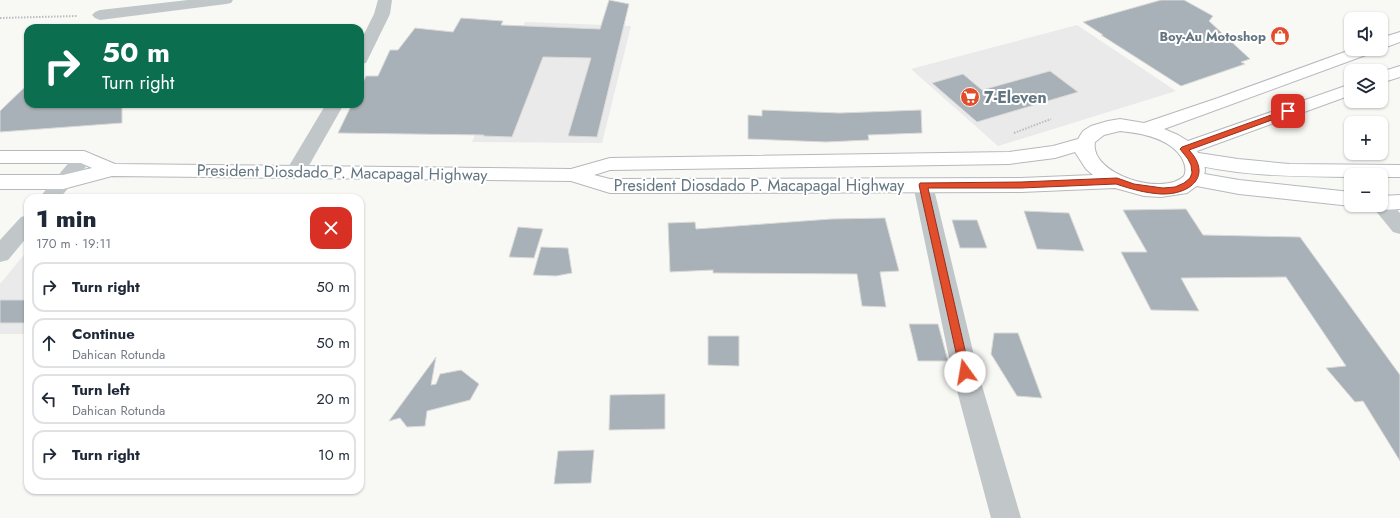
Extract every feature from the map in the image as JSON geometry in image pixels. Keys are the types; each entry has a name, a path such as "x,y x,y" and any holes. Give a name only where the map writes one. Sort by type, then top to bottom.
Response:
{"main road":[{"path":"1388,41 1400,37"},
{"path":"1145,129 1349,56"},
{"path":"1388,75 1400,71"},
{"path":"1188,153 1344,92"},
{"path":"1120,125 1145,129 1167,137 1188,153 1195,165 1196,173 1193,179 1181,187 1163,191 1132,187 1117,181 1102,172 1092,163 1086,153 1084,144 1091,132 1108,126 1120,125"},
{"name":"President Diosdado P. Macapagal Highway","path":"571,175 610,164 1009,158 1055,152 1084,144"},
{"path":"1188,153 1238,165 1288,170 1400,170"},
{"name":"President Diosdado P. Macapagal Highway","path":"0,157 84,157 112,170"},
{"name":"President Diosdado P. Macapagal Highway","path":"0,182 63,182 112,170 571,175 610,186 1021,185 1117,181"},
{"path":"1193,179 1239,187 1344,198"},
{"path":"1388,203 1400,202"}],"street":[{"path":"100,15 226,0"},
{"path":"364,51 382,14 385,0"},
{"path":"296,171 333,108"},
{"path":"52,194 84,157"},
{"path":"923,185 965,372 1006,518"},
{"path":"1388,212 1400,227"},
{"path":"0,254 24,227"}],"path":[{"path":"0,18 100,15"}],"shaded area":[{"path":"525,22 631,26 602,143 472,142"},
{"path":"1077,25 1176,91 998,146 911,69"},
{"path":"24,255 24,334 0,334 0,284"}],"building":[{"path":"609,0 629,4 597,137 568,136 591,58 543,57 512,137 483,136 484,135 338,133 350,108 364,108 364,80 366,76 378,76 390,50 398,50 415,28 453,32 461,18 503,21 501,25 600,29"},
{"path":"1161,0 1184,0 1213,16 1209,21 1250,59 1241,62 1245,64 1181,86 1083,22"},
{"path":"1050,71 1078,92 977,122 932,83 963,74 982,90"},
{"path":"24,88 24,108 122,108 122,123 0,132 0,111"},
{"path":"762,110 840,113 921,110 922,133 868,135 869,140 826,142 748,139 748,115 762,116"},
{"path":"1186,209 1203,235 1300,237 1400,375 1400,461 1363,401 1355,402 1326,368 1346,366 1286,277 1181,278 1199,311 1151,310 1121,252 1147,252 1123,210"},
{"path":"1024,211 1069,213 1084,251 1037,249"},
{"path":"885,218 899,271 880,272 886,307 862,306 857,274 713,273 713,270 670,272 668,223 695,222 696,229 831,219"},
{"path":"952,220 977,220 987,248 960,248"},
{"path":"518,227 543,229 534,258 509,257"},
{"path":"541,247 568,248 572,273 556,276 533,275"},
{"path":"0,300 24,300 24,323 0,323"},
{"path":"909,324 938,324 948,361 918,361"},
{"path":"994,333 1018,333 1042,398 1017,396 991,354"},
{"path":"708,336 739,336 739,366 708,365"},
{"path":"436,357 431,385 436,384 440,374 461,370 479,384 470,400 427,411 425,426 407,427 400,418 389,421"},
{"path":"665,394 665,429 609,430 610,395"},
{"path":"594,450 591,483 554,484 558,451"}],"place":[{"name":"Boy-Au Motoshop","path":"1280,36"},
{"name":"7-Eleven","path":"970,97"}],"route":[{"path":"965,372 923,185 1021,185 1117,181 1132,187 1148,190 1163,191 1176,189 1186,185 1193,179 1196,173 1192,158 1184,149 1288,111"}]}
